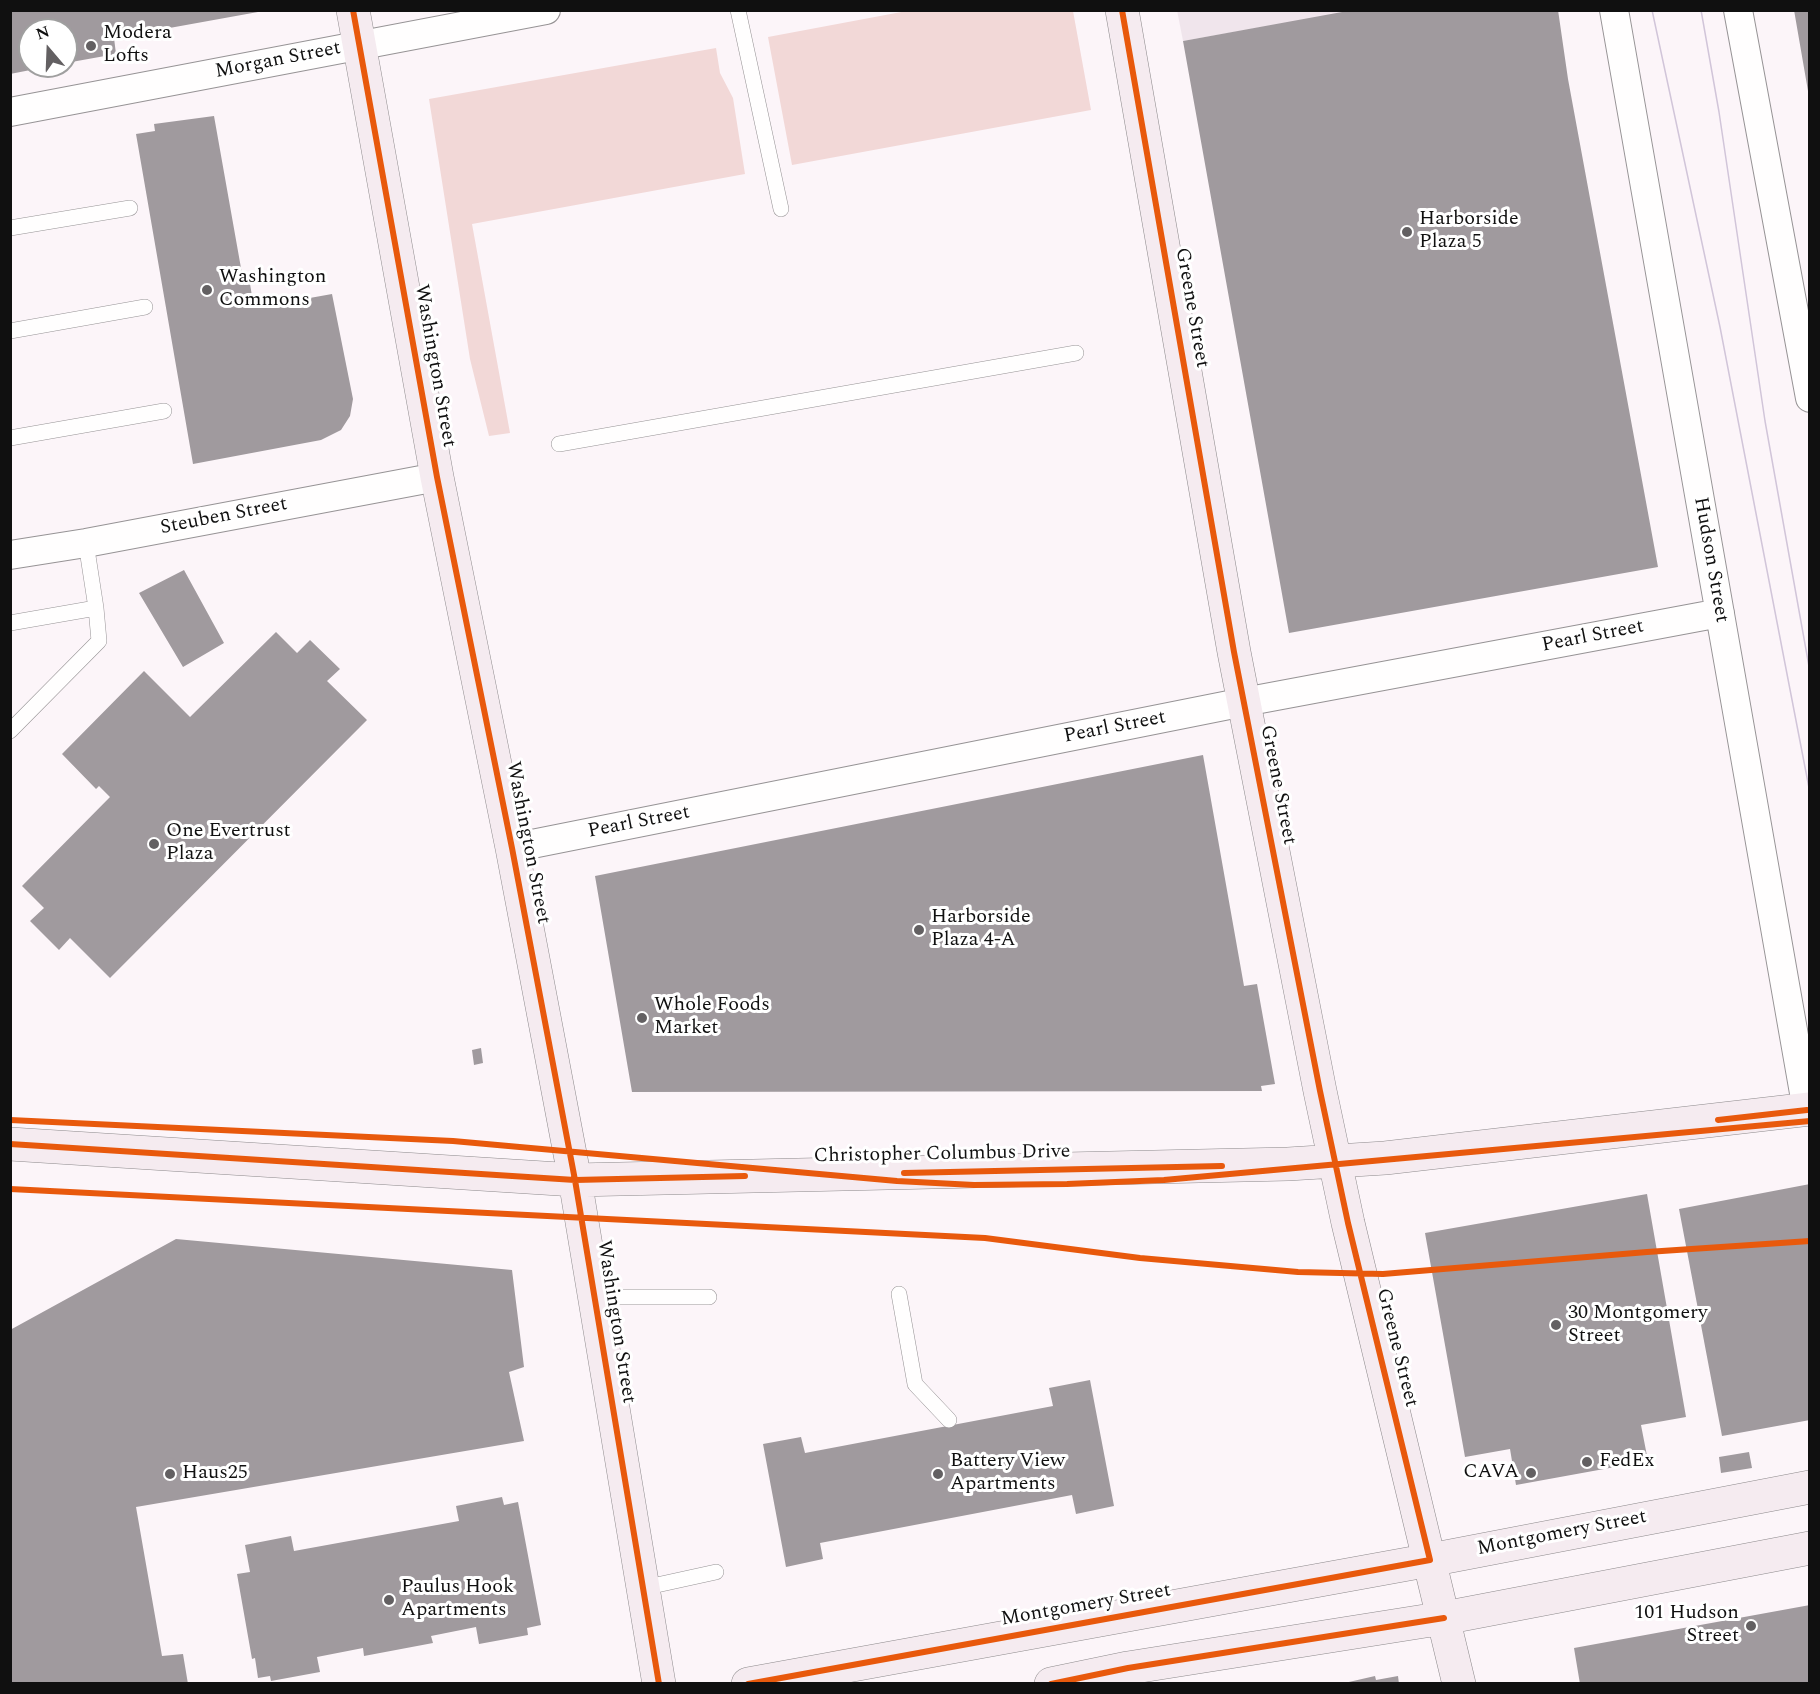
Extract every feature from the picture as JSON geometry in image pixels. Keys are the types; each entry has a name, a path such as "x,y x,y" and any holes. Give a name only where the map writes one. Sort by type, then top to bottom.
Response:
{"street":[{"name":"Washington Street","path":"353,10 436,477 512,848 575,1180 659,1683"},
{"name":"Morgan Street","path":"10,112 546,10"},
{"name":"Greene Street","path":"1122,10 1244,702 1320,1091 1348,1223 1459,1683"},
{"name":"Hudson Street","path":"1614,10 1808,1110"},
{"path":"1738,10 1809,398"},
{"name":"Steuben Street","path":"10,555 86,543 436,477"},
{"name":"Pearl Street","path":"512,848 1244,702 1720,613"},
{"name":"Christopher Columbus Drive","path":"10,1144 575,1180 1252,1165 1336,1161 1396,1157 1808,1110"},
{"name":"Montgomery Street","path":"748,1683 1430,1560 1809,1486"},
{"path":"1051,1683 1130,1676 1809,1548"}],"lane":[{"path":"738,10 781,209"},
{"path":"10,228 130,208"},
{"path":"10,331 145,307"},
{"path":"559,444 1076,353"},
{"path":"10,438 164,411"},
{"path":"10,731 99,641 86,543"},
{"path":"10,623 96,608"},
{"path":"899,1294 915,1384 949,1420"},
{"path":"594,1298 709,1297"},
{"path":"643,1588 716,1572"}],"shaded area":[{"path":"912,10 1073,11 1091,110 792,165 768,37"},
{"path":"1177,10 1353,11 1183,41"},
{"path":"716,48 720,73 733,98 745,174 472,224 510,433 489,436 470,359 429,99"}],"building":[{"path":"10,10 258,10 258,12 114,38 116,54 78,61 78,18 18,18 18,72 10,74"},
{"name":"Harborside Plaza 5","path":"1353,10 1558,10 1568,79 1658,567 1289,633 1183,41"},
{"path":"1794,10 1810,10 1810,91 1808,91"},
{"name":"Washington Commons","path":"214,116 244,285 250,284 254,308 332,294 353,399 350,416 341,430 321,440 193,464 136,134 155,131 154,124"},
{"path":"184,570 224,643 183,667 139,593"},
{"name":"One Evertrust Plaza","path":"276,632 297,653 310,640 340,669 327,681 367,720 110,978 70,938 59,950 30,921 44,908 22,886 110,797 99,786 96,789 62,754 144,671 190,717"},
{"name":"Harborside Plaza 4-A","path":"1203,755 1244,986 1257,984 1275,1084 1261,1086 1262,1091 632,1092 595,876"},
{"path":"481,1048 483,1063 474,1065 472,1050"},
{"path":"1810,1184 1810,1420 1722,1436 1679,1209"},
{"name":"30 Montgomery Street","path":"1647,1194 1686,1417 1641,1425 1648,1461 1516,1485 1510,1449 1465,1457 1425,1233"},
{"name":"Haus25","path":"176,1239 512,1270 524,1367 509,1372 524,1441 136,1507 162,1656 183,1654 188,1684 10,1684 10,1330"},
{"name":"Battery View Apartments","path":"1090,1380 1114,1506 1076,1514 1072,1495 820,1543 823,1559 786,1567 763,1444 801,1437 805,1453 1053,1406 1049,1388"},
{"path":"1749,1452 1752,1468 1721,1473 1719,1457"},
{"name":"Paulus Hook Apartments","path":"502,1497 504,1505 518,1502 541,1625 527,1628 528,1635 479,1644 476,1627 431,1636 433,1643 364,1656 363,1648 317,1657 320,1672 271,1681 270,1676 258,1678 255,1658 252,1659 237,1574 250,1572 245,1545 291,1536 294,1551 459,1521 456,1506"},
{"name":"101 Hudson Street","path":"1810,1605 1810,1684 1580,1684 1574,1648"},
{"path":"1375,1676 1376,1680 1398,1676 1399,1684 1340,1684"}],"tram line":[{"path":"1652,10 1720,327 1810,793"},
{"path":"1701,10 1719,112 1765,421 1810,672"}],"cycle path":[{"path":"353,10 437,477 512,848 575,1180 659,1684"},
{"path":"748,1684 1430,1560 1348,1223 1320,1091 1234,652 1122,10"},
{"path":"1718,1120 1807,1110"},
{"path":"10,1120 453,1141 897,1181 974,1185 1164,1180 1810,1121"},
{"path":"10,1144 575,1180 745,1176"},
{"path":"904,1173 1222,1166"},
{"path":"10,1189 985,1238 1140,1258 1298,1272 1383,1274 1810,1241"},
{"path":"1051,1684 1128,1668 1444,1618"}],"place":[{"name":"Modera Lofts","path":"91,46"},
{"name":"Harborside Plaza 5","path":"1407,232"},
{"name":"Washington Commons","path":"207,290"},
{"name":"One Evertrust Plaza","path":"154,844"},
{"name":"Harborside Plaza 4-A","path":"919,930"},
{"name":"Whole Foods Market","path":"642,1018"},
{"name":"30 Montgomery Street","path":"1556,1325"},
{"name":"FedEx","path":"1587,1462"},
{"name":"CAVA","path":"1531,1473"},
{"name":"Haus25","path":"170,1474"},
{"name":"Battery View Apartments","path":"938,1474"},
{"name":"Paulus Hook Apartments","path":"389,1600"},
{"name":"101 Hudson Street","path":"1751,1626"}]}
